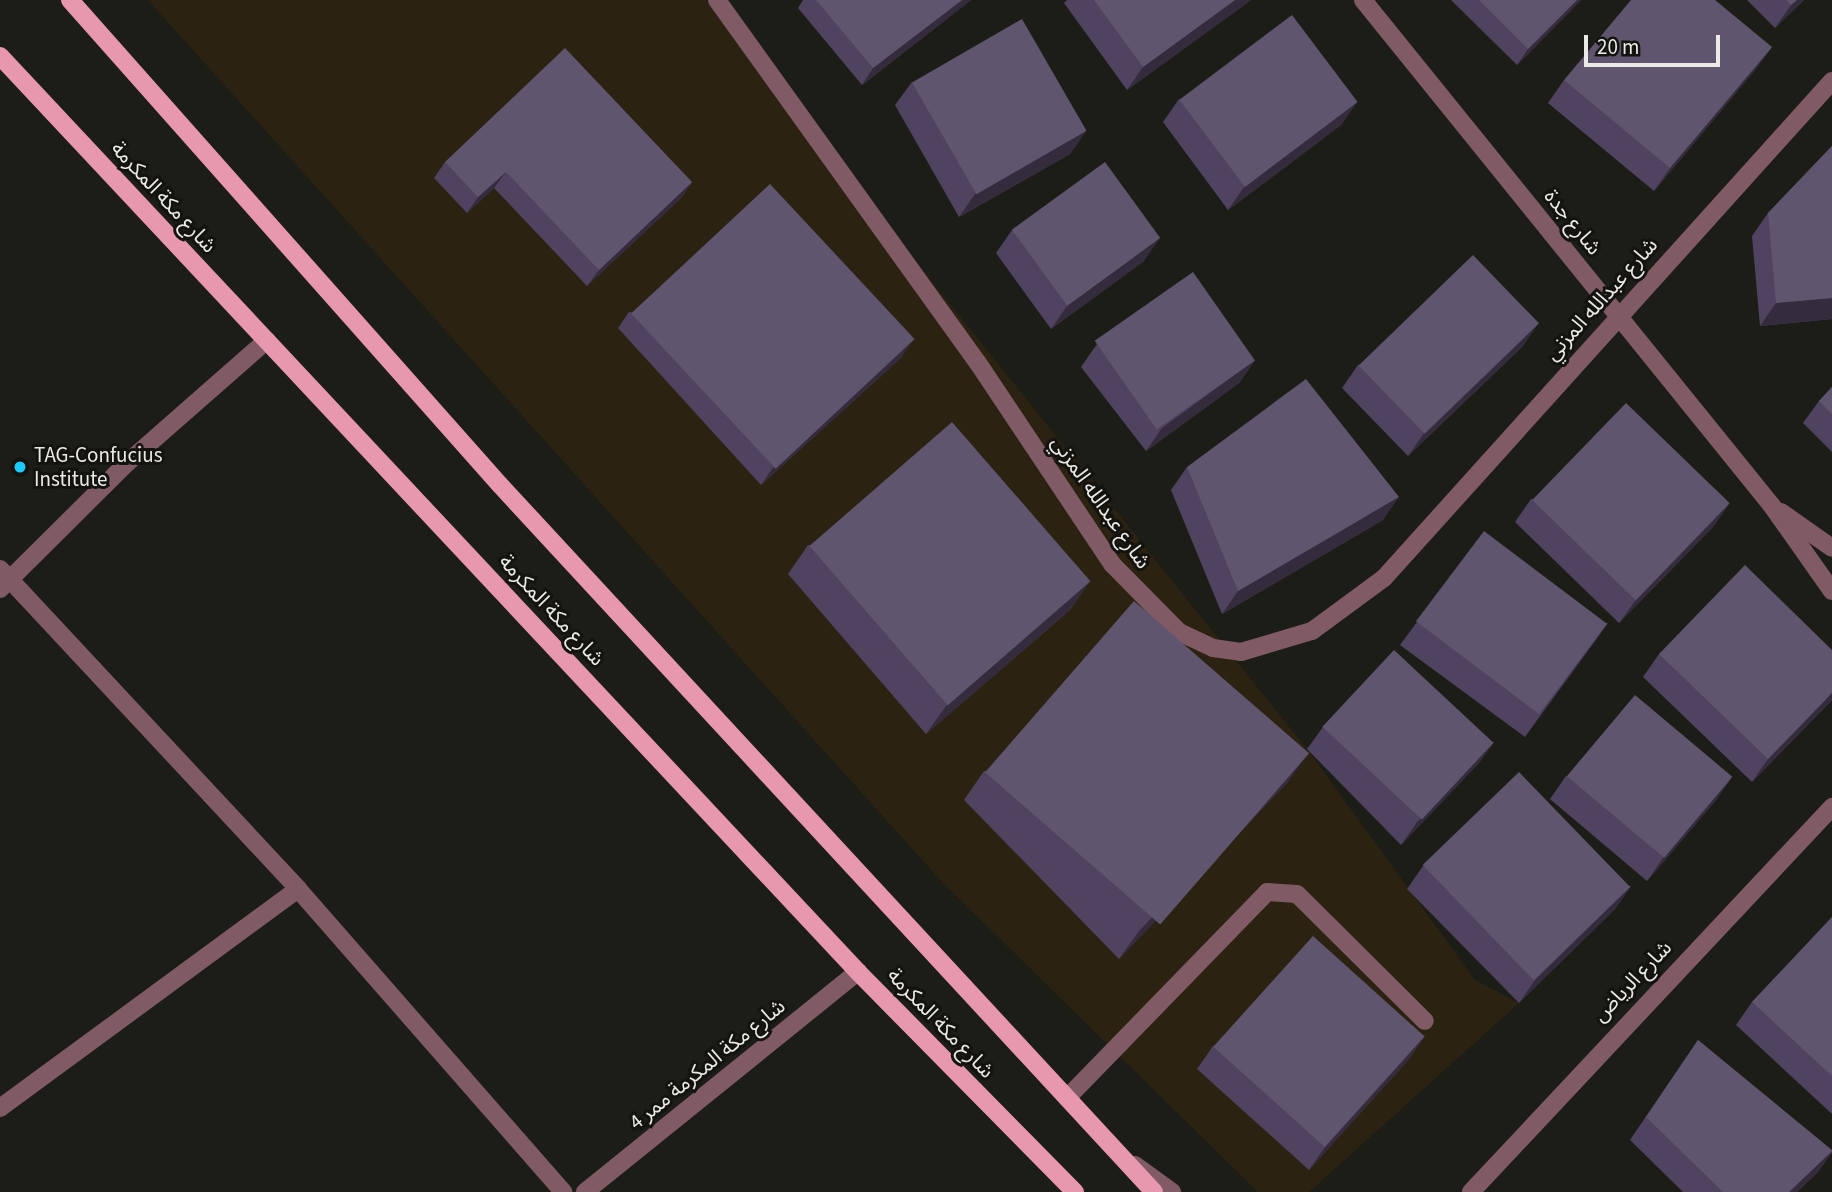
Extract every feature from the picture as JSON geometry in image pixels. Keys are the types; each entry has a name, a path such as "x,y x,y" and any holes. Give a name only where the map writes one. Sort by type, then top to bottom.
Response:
{"main road":[{"name":"شارع مكة المكرمة","path":"70,0 500,485 1154,1192"},
{"name":"شارع مكة المكرمة","path":"0,56 858,971 1075,1192"}],"street":[{"name":"شارع عبدالله المزني","path":"717,0 978,363 1112,564 1160,616 1213,648 1275,645 1342,614 1384,578 1617,313 1832,81"},
{"name":"شارع جدة","path":"1363,0 1772,506 1832,591"},
{"path":"267,340 127,463 3,579 298,889 563,1192"},
{"name":"شارع جدة","path":"1772,506 1832,548"},
{"name":"شارع الرياض","path":"1471,1192 1832,807"},
{"path":"0,1108 298,889"},
{"path":"1067,1098 1267,892 1297,894 1425,1021"},
{"name":"شارع مكة المكرمة ممر 4","path":"585,1192 858,971"},
{"name":"شارع مكة المكرمة","path":"1118,1152 1172,1192"}],"shaded area":[{"path":"148,0 706,0 1307,749 1475,980 1519,1003 1309,1192 1258,1192 943,883"}],"building":[{"path":"816,0 962,0 873,68"},
{"path":"1094,0 1235,0 1143,67"},
{"path":"1479,0 1577,0 1528,49"},
{"path":"1631,0 1715,0 1772,47 1670,168 1564,80"},
{"path":"1292,15 1358,102 1245,187 1179,100"},
{"path":"1022,19 1086,131 977,194 912,82"},
{"path":"565,48 692,182 599,270 506,172 478,197 445,162"},
{"path":"1832,146 1832,298 1776,303 1768,213"},
{"path":"1105,162 1160,238 1067,306 1012,230"},
{"path":"770,184 915,339 776,469 631,314"},
{"path":"1473,255 1539,323 1425,434 1359,365"},
{"path":"1193,272 1255,360 1157,429 1095,341"},
{"path":"1306,379 1399,497 1238,591 1187,467"},
{"path":"1832,387 1832,414 1819,401"},
{"path":"1626,403 1730,503 1636,600 1532,500"},
{"path":"952,422 1090,581 948,705 809,546"},
{"path":"1484,531 1607,624 1539,714 1416,621"},
{"path":"1745,565 1832,650 1832,693 1768,759 1659,654"},
{"path":"1134,601 1309,753 1160,925 985,772"},
{"path":"1394,650 1493,743 1422,820 1322,727"},
{"path":"1635,695 1732,777 1664,858 1567,776"},
{"path":"1519,772 1630,887 1534,980 1423,865"},
{"path":"1832,917 1832,1076 1752,1002"},
{"path":"1313,936 1424,1036 1325,1147 1213,1047"},
{"path":"1698,1040 1832,1150 1789,1192 1723,1192 1646,1117"}],"place":[{"name":"TAG-Confucius Institute","path":"20,467"}]}
